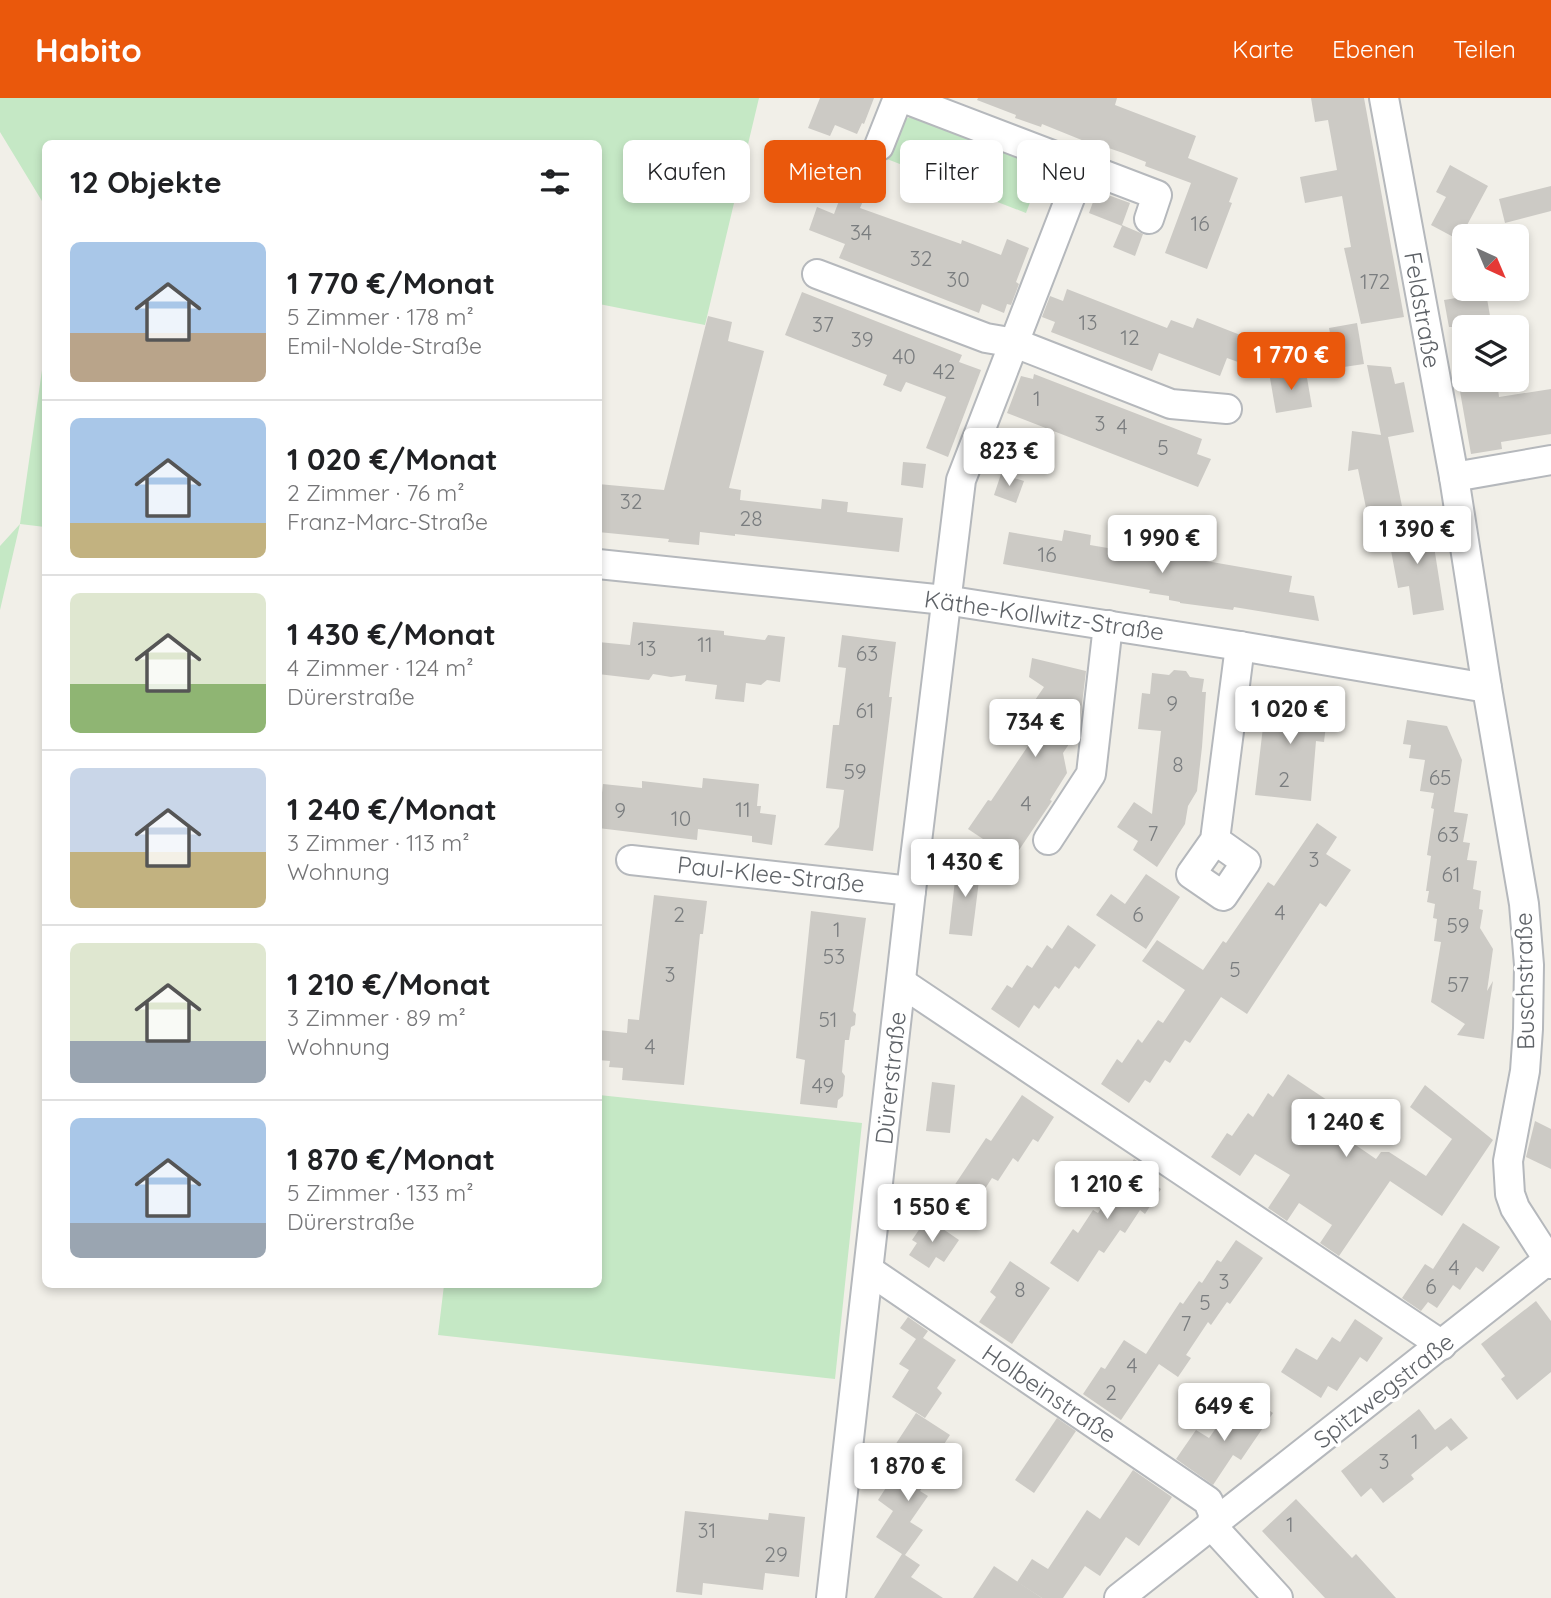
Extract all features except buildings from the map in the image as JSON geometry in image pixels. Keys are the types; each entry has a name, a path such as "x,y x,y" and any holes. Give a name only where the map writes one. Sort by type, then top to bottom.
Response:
{"street":[{"path":"881,140 898,98"},
{"path":"903,98 1017,142"},
{"name":"Feldstraße","path":"1384,98 1454,477 1487,688"},
{"path":"1110,177 1157,195 1149,219"},
{"name":"Dürerstraße","path":"831,1598 911,891 961,480 1069,203"},
{"path":"817,274 986,338 1015,343 1171,404 1227,409"},
{"path":"1454,477 1551,460"},
{"name":"Käthe-Kollwitz-Straße","path":"602,564 945,600 1487,688"},
{"path":"1048,840 1091,774 1108,625"},
{"path":"1215,839 1240,646"},
{"name":"Buschstraße","path":"1487,688 1524,904 1529,965 1525,1070 1508,1161 1509,1182 1515,1208 1549,1262"},
{"name":"Paul-Klee-Straße","path":"631,860 911,891"},
{"path":"1524,904 1551,914"},
{"path":"902,983 1442,1345"},
{"name":"Spitzwegstraße","path":"1119,1598 1549,1262"},
{"name":"Holbeinstraße","path":"870,1272 1208,1501 1213,1513 1213,1526 1278,1598"}],"green space":[{"path":"0,98 759,98 749,140 623,140 623,203 734,203 705,325 602,305 602,140 42,140 42,201 0,132"},
{"path":"916,114 986,140 900,140 900,164 887,159 902,121"},
{"path":"1003,146 1017,152 1017,203 1030,203 1026,213 1000,203 1003,203"},
{"path":"42,370 42,527 20,524"},
{"path":"20,524 0,610 0,546"},
{"path":"602,1095 862,1123 835,1379 438,1335 444,1288 602,1288"}]}
